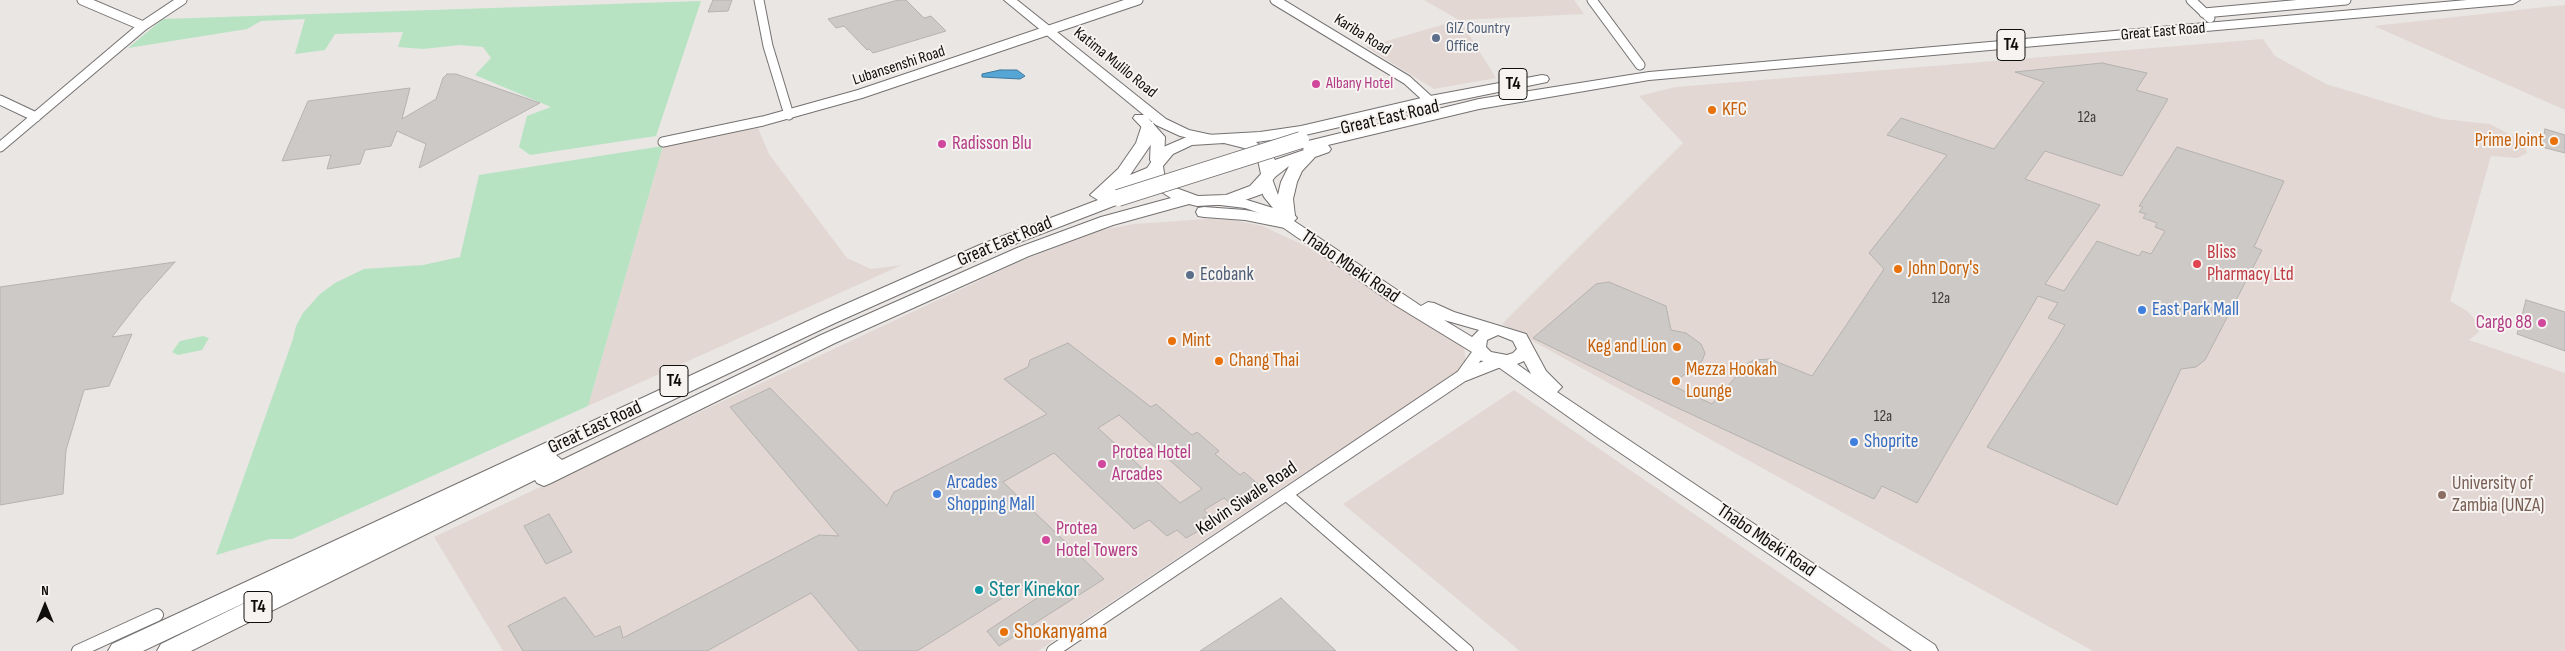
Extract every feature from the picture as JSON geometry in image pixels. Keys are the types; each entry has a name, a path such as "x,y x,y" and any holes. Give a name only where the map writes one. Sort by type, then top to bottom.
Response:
{"main road":[{"name":"Katima Mulilo Road","path":"997,0 1161,122 1184,133 1207,138"},
{"name":"Katima Mulilo Road","path":"1010,0 1042,32 1148,125 1158,137 1156,166"},
{"name":"Great East Road","path":"120,651 255,588 284,569 480,470 982,242 1306,146 1580,92 1778,69 1809,58 2208,16 2428,0"},
{"name":"Great East Road","path":"1224,138 1260,137 1301,131 1511,84 1640,65 1763,54 1809,58 2513,0"},
{"path":"1148,125 1147,137 1135,156 1118,202 1285,220 1285,199 1289,182 1306,146"},
{"path":"1207,138 1224,138 1242,142 1262,153 1269,163 1268,176 1248,194 1217,202 1188,199 1163,188 1158,183 1156,166 1167,151 1181,144 1207,138"},
{"name":"Great East Road","path":"1268,176 1280,164 1306,146"},
{"name":"Great East Road","path":"169,651 825,330 1118,202 1156,166"},
{"name":"Thabo Mbeki Road","path":"1268,176 1266,186 1285,220 1401,300 1479,350 1485,356 1501,361 1928,651"},
{"name":"Great East Road","path":"1118,202 1188,199"},
{"name":"Thabo Mbeki Road","path":"1217,202 1258,207 1285,220 1426,306 1448,316 1520,338 1540,375 1603,432"},
{"path":"1479,350 1479,338 1498,330"},
{"path":"1501,361 1514,360 1525,349"}],"street":[{"path":"82,0 143,26"},
{"path":"0,147 143,26 182,0"},
{"path":"759,0 768,46 789,115"},
{"name":"Lubansenshi Road","path":"663,142 789,115 921,76 1042,32 1138,0"},
{"name":"Kariba Road","path":"1275,0 1408,80 1430,101"},
{"path":"1592,0 1640,65"},
{"path":"2191,0 2208,16 2346,0"},
{"path":"0,100 36,117"},
{"name":"Kelvin Siwale Road","path":"1462,376 1479,350"},
{"name":"Kelvin Siwale Road","path":"1053,651 1462,376 1501,361"},
{"path":"1287,495 1467,651"},
{"path":"78,651 157,615"}],"shaded area":[{"path":"1424,0 1574,0 1584,14 1460,20 1496,78 1434,89 1366,47 1459,20"},
{"path":"2565,5 2565,110 2374,26 2554,6"},
{"path":"2263,39 2275,56 2326,84 2442,119 2490,124 2523,141 2527,153 2517,158 2491,156 2450,301 2467,311 2477,322 2479,332 2469,340 2565,373 2565,651 2093,651 1502,324 1683,143 1639,96 1676,87"},
{"path":"758,128 769,154 847,258 871,269 902,265 588,406 663,146"},
{"path":"1207,219 1233,220 1262,226 1310,248 1464,345 1466,367 1388,424 1294,480 1038,651 503,651 434,537 1021,261 1102,230 1134,224"},
{"path":"1514,390 1893,651 1520,651 1343,504"}],"green space":[{"path":"701,1 656,136 530,155 519,147 527,116 551,107 475,75 491,58 483,47 460,45 423,49 398,47 403,32 335,34 325,50 295,54 305,19 261,21 247,29 128,48 163,19"},
{"path":"663,146 588,406 292,539 270,539 216,555 296,326 303,313 320,294 335,283 364,269 423,265 460,257 479,175"},
{"path":"203,336 209,338 202,350 178,355 172,352 180,341"}],"water":[{"path":"1000,70 1017,70 1025,76 1020,79 982,77 982,74"}],"building":[{"path":"713,0 732,0 728,11 708,12"},
{"path":"898,0 906,0 924,18 931,16 946,31 873,53 869,49 867,50 844,26 836,28 828,19"},
{"name":"East Park Mall","path":"2102,63 2147,73 2136,90 2168,99 2122,176 2045,151 2025,179 2100,205 2045,284 2064,291 2097,241 2139,256 2142,251 2151,254 2165,231 2155,227 2157,223 2143,218 2146,214 2139,212 2143,207 2139,206 2177,147 2284,181 2254,247 2262,250 2205,360 2196,367 2181,369 2117,505 1987,447 2065,325 2048,318 2058,303 2038,296 1917,503 1882,486 1874,499 1639,390 1533,338 1596,284 1609,282 1666,306 1671,330 1686,333 1701,344 1705,353 1702,361 1671,385 1712,404 1748,363 1754,360 1770,359 1812,376 1884,269 1869,253 1947,155 1887,135 1901,118 1994,149 2044,82 2015,72"},
{"path":"447,74 456,74 540,103 419,168 426,144 397,131 391,146 365,150 360,164 327,169 331,155 282,161 308,101 410,88 402,119 436,99 443,78"},
{"name":"Prime Joint","path":"2545,129 2565,135 2565,153 2542,147"},
{"path":"175,262 140,301 112,337 132,334 109,386 84,390 66,450 63,494 0,505 0,287"},
{"name":"Cargo 88","path":"2526,300 2565,312 2565,351 2517,334"},
{"name":"Arcades Shopping Mall","path":"1068,343 1151,407 1156,404 1192,435 1197,432 1219,451 1215,454 1240,475 1244,472 1259,485 1230,503 1224,498 1204,510 1209,515 1196,523 1202,529 1186,538 1177,530 1167,536 1149,520 1134,529 1054,453 1003,482 1104,579 999,646 987,631 1043,594 1033,579 917,651 859,651 811,593 707,651 523,651 508,626 565,597 595,637 620,626 623,638 819,535 839,536 730,407 770,388 887,506 894,492 1047,414 1004,379 1028,367 1030,360","holes":["1119,415 1202,489 1180,503 1098,428"]},
{"path":"549,514 572,552 546,564 524,526"},
{"path":"1281,598 1336,651 1200,651"}],"place":[{"name":"GIZ Country Office","path":"1436,38"},
{"name":"Albany Hotel","path":"1316,84"},
{"name":"KFC","path":"1712,110"},
{"name":"Prime Joint","path":"2554,141"},
{"name":"Radisson Blu","path":"942,144"},
{"name":"Bliss Pharmacy Ltd","path":"2197,264"},
{"name":"John Dory's","path":"1898,269"},
{"name":"Ecobank","path":"1190,275"},
{"name":"East Park Mall","path":"2142,310"},
{"name":"Cargo 88","path":"2542,323"},
{"name":"Mint","path":"1172,341"},
{"name":"Keg and Lion","path":"1677,347"},
{"name":"Chang Thai","path":"1219,361"},
{"name":"Mezza Hookah Lounge","path":"1676,381"},
{"name":"Shoprite","path":"1854,442"},
{"name":"Protea Hotel Arcades","path":"1102,464"},
{"name":"Arcades Shopping Mall","path":"937,494"},
{"name":"University of Zambia (UNZA)","path":"2442,495"},
{"name":"Protea Hotel Towers","path":"1046,540"},
{"name":"Ster Kinekor","path":"979,590"},
{"name":"Shokanyama","path":"1004,632"}]}
